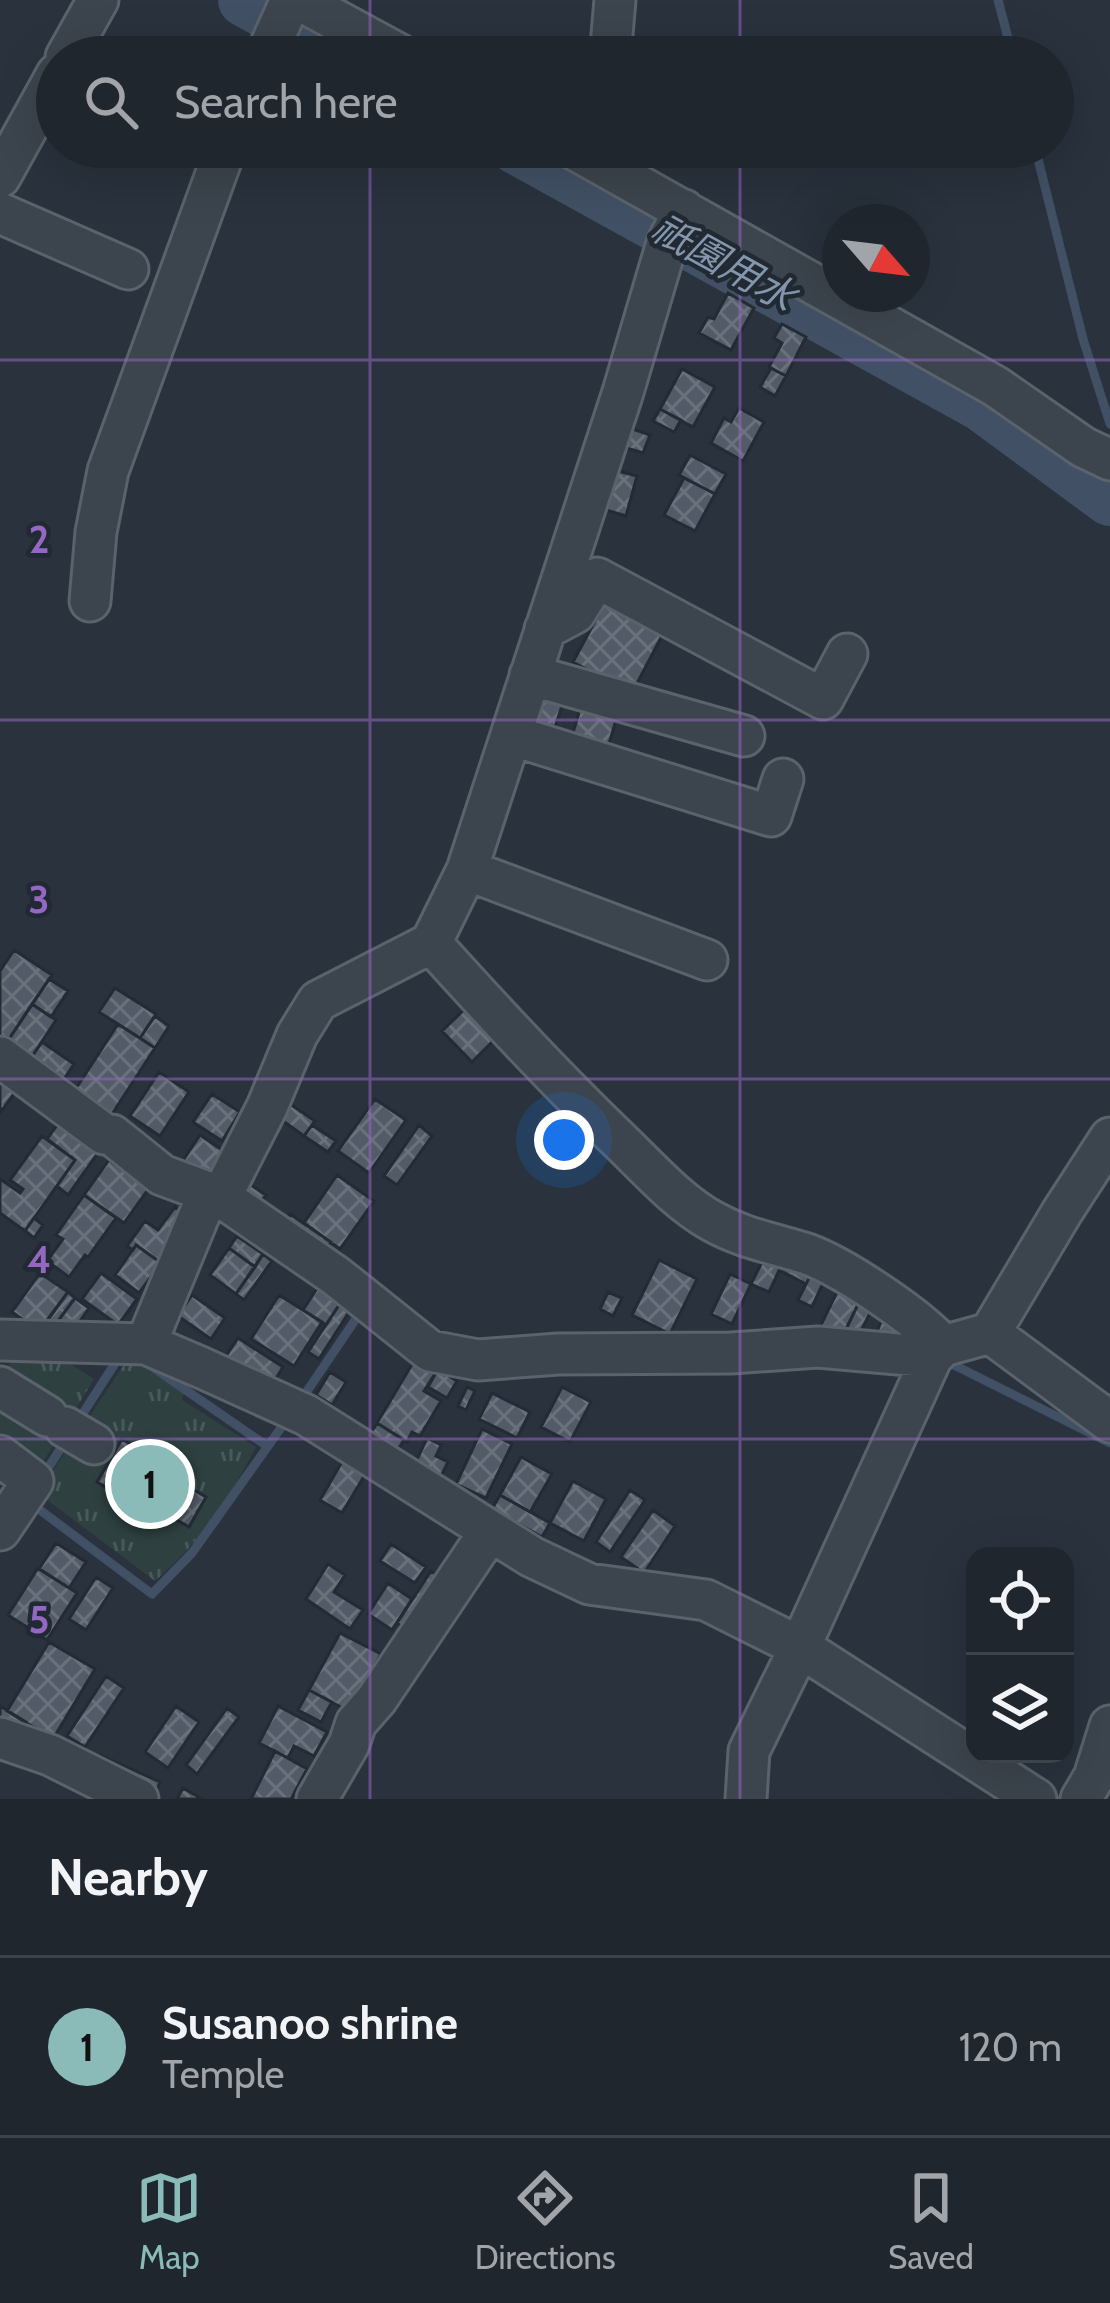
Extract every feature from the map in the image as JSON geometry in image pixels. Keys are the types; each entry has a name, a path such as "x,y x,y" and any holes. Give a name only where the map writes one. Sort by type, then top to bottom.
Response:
{"street":[{"path":"78,36 98,0"},
{"path":"612,36 615,0"},
{"path":"284,18 339,36"},
{"path":"0,177 14,120 36,96"},
{"path":"90,601 108,471 218,168"},
{"path":"610,168 677,224 995,386 1083,447 1110,460"},
{"path":"0,213 128,269"},
{"path":"146,1344 209,1201 267,1107 297,1035 318,1000 431,943 467,870 677,224"},
{"path":"545,629 575,613 597,578 823,699 847,654"},
{"path":"530,675 744,736"},
{"path":"511,735 770,816 783,779"},
{"path":"467,870 707,960"},
{"path":"431,943 515,1037 658,1178 709,1219 759,1242 830,1265 909,1315 938,1351"},
{"path":"0,1057 162,1175 336,1276 430,1351 478,1360 818,1347 938,1351 990,1333 1110,1138"},
{"path":"990,1333 1110,1422"},
{"path":"5,1349 146,1344 306,1415 532,1557 590,1584 706,1600 800,1647 1036,1799"},
{"path":"746,1799 749,1750 938,1351"},
{"path":"0,1387 70,1430"},
{"path":"0,1456 33,1481 0,1530"},
{"path":"317,1799 350,1744 356,1723 490,1532"},
{"path":"1110,1703 1110,1716"},
{"path":"1081,1799 1094,1777 1110,1726"},
{"path":"0,1738 50,1756 138,1799"}],"green space":[{"path":"14,1355 63,1359 94,1379 35,1475 0,1450 0,1383"},
{"path":"129,1357 184,1393 182,1400 256,1447 212,1519 155,1581 38,1493"}],"building":[{"path":"728,293 754,308 731,350 699,333 708,317 714,319"},
{"path":"782,324 806,337 786,376 769,367 782,343 774,338"},
{"path":"771,368 786,376 775,396 760,387"},
{"path":"682,369 715,387 693,427 660,409"},
{"path":"739,408 764,422 743,461 711,443 724,418 731,422"},
{"path":"660,409 681,420 674,432 653,421"},
{"path":"630,428 650,435 643,453 623,447"},
{"path":"690,455 726,474 715,494 679,475"},
{"path":"618,471 637,476 626,516 606,510"},
{"path":"684,478 715,494 695,531 664,515"},
{"path":"608,597 666,628 632,693 573,662"},
{"path":"544,694 564,700 553,733 533,727"},
{"path":"581,706 617,717 608,747 572,736"},
{"path":"14,950 52,975 5,1045 0,1042 0,971"},
{"path":"49,979 68,991 51,1017 32,1004"},
{"path":"115,988 156,1014 140,1038 99,1012"},
{"path":"472,1002 502,1032 472,1062 442,1031"},
{"path":"32,1004 56,1020 29,1061 5,1045"},
{"path":"155,1016 169,1026 155,1048 140,1038"},
{"path":"118,1024 155,1048 112,1114 75,1090"},
{"path":"42,1042 74,1064 62,1082 29,1061"},
{"path":"159,1072 189,1092 160,1136 130,1116"},
{"path":"0,1079 16,1091 0,1113"},
{"path":"212,1094 240,1112 222,1141 193,1122"},
{"path":"375,1099 406,1120 369,1173 338,1151"},
{"path":"290,1104 315,1121 304,1136 279,1118"},
{"path":"60,1121 100,1150 68,1195 57,1186 75,1160 47,1139"},
{"path":"312,1125 336,1141 328,1152 304,1136"},
{"path":"419,1125 432,1136 397,1185 384,1176"},
{"path":"200,1135 225,1152 207,1179 182,1162"},
{"path":"42,1136 75,1160 25,1231 0,1213 0,1179 20,1193 23,1189 10,1180"},
{"path":"109,1160 149,1188 124,1223 84,1195"},
{"path":"337,1175 374,1201 340,1249 304,1223"},
{"path":"248,1183 266,1195 252,1213 235,1201"},
{"path":"84,1195 116,1218 69,1277 47,1261 63,1239 56,1235"},
{"path":"175,1207 192,1219 161,1263 136,1245 133,1250 127,1246 145,1221 158,1230"},
{"path":"290,1214 331,1242 318,1260 277,1231"},
{"path":"34,1218 43,1225 34,1238 25,1231"},
{"path":"237,1236 263,1254 255,1267 229,1248"},
{"path":"136,1245 161,1263 139,1293 115,1275"},
{"path":"229,1248 255,1267 236,1294 210,1275"},
{"path":"767,1252 784,1260 769,1292 751,1284"},
{"path":"788,1253 815,1266 806,1284 779,1270"},
{"path":"263,1254 272,1261 244,1300 236,1294"},
{"path":"659,1260 697,1279 670,1334 632,1315"},
{"path":"812,1272 825,1279 812,1307 798,1300"},
{"path":"40,1273 68,1292 39,1331 12,1312"},
{"path":"101,1273 137,1299 118,1325 82,1299"},
{"path":"730,1274 751,1284 732,1324 711,1314"},
{"path":"840,1286 862,1296 840,1342 818,1331"},
{"path":"318,1287 341,1302 326,1325 303,1310"},
{"path":"68,1292 75,1298 55,1325 48,1320"},
{"path":"608,1292 622,1298 613,1316 600,1309"},
{"path":"192,1295 225,1318 211,1339 178,1316"},
{"path":"279,1295 322,1322 294,1366 251,1339"},
{"path":"862,1296 875,1303 857,1339 844,1333"},
{"path":"75,1298 89,1308 73,1331 58,1321"},
{"path":"341,1302 351,1309 319,1359 308,1352"},
{"path":"883,1317 904,1325 895,1347 874,1339"},
{"path":"238,1338 283,1367 270,1388 224,1359"},
{"path":"417,1356 438,1369 424,1391 441,1401 420,1436 412,1432 407,1442 377,1423"},
{"path":"438,1369 457,1381 447,1398 428,1387"},
{"path":"330,1372 346,1382 332,1405 316,1395"},
{"path":"467,1387 475,1391 466,1410 458,1406"},
{"path":"562,1387 591,1402 570,1442 541,1427"},
{"path":"492,1393 530,1412 517,1438 479,1419"},
{"path":"377,1423 404,1440 395,1454 368,1438"},
{"path":"482,1429 512,1444 486,1498 456,1484"},
{"path":"427,1438 441,1445 436,1456 448,1462 438,1482 412,1470"},
{"path":"122,1439 146,1453 140,1463 146,1459 166,1470 158,1484 166,1488 172,1477 206,1497 189,1527 155,1507 160,1498 152,1493 146,1504 127,1493 130,1488 126,1486 121,1496 97,1482"},
{"path":"521,1457 552,1474 530,1512 500,1495"},
{"path":"343,1460 366,1473 342,1513 320,1500"},
{"path":"573,1481 606,1499 584,1541 550,1523"},
{"path":"630,1490 645,1500 610,1552 596,1542"},
{"path":"500,1495 550,1523 542,1537 492,1509"},
{"path":"653,1510 675,1526 644,1573 621,1557"},
{"path":"56,1543 86,1562 69,1588 39,1569"},
{"path":"391,1544 426,1567 415,1583 380,1561"},
{"path":"328,1564 345,1575 334,1592 363,1610 350,1629 306,1599"},
{"path":"38,1568 77,1593 47,1640 8,1615"},
{"path":"431,1571 447,1581 413,1634 397,1623"},
{"path":"96,1577 113,1588 86,1630 69,1619"},
{"path":"388,1583 412,1599 392,1630 368,1614"},
{"path":"340,1633 381,1654 350,1712 309,1690"},
{"path":"49,1642 95,1669 53,1739 7,1711"},
{"path":"106,1676 124,1688 85,1747 67,1736"},
{"path":"309,1690 332,1702 321,1722 298,1710"},
{"path":"0,1706 26,1722 19,1734 0,1723"},
{"path":"176,1706 199,1722 168,1768 145,1752"},
{"path":"278,1706 327,1732 314,1756 294,1746 288,1758 259,1743"},
{"path":"227,1708 239,1717 197,1774 186,1765"},
{"path":"275,1751 307,1769 291,1799 251,1799"},
{"path":"100,1755 160,1782 153,1798 93,1771"},
{"path":"183,1788 202,1799 177,1799"}],"waterway":[{"name":"祇園用水","path":"245,0 311,36"},
{"path":"998,0 1007,36"},
{"name":"祇園用水","path":"554,168 981,404 1110,499"},
{"path":"1040,168 1083,339 1110,424"},
{"path":"301,1400 362,1310"},
{"path":"78,1421 121,1354"},
{"path":"948,1362 1110,1443"},
{"path":"148,1364 267,1446"},
{"path":"32,1504 152,1594 192,1553 288,1418"},
{"path":"43,1476 66,1440"}],"place":[{"name":"Susanoo shrine","path":"150,1484"}]}
